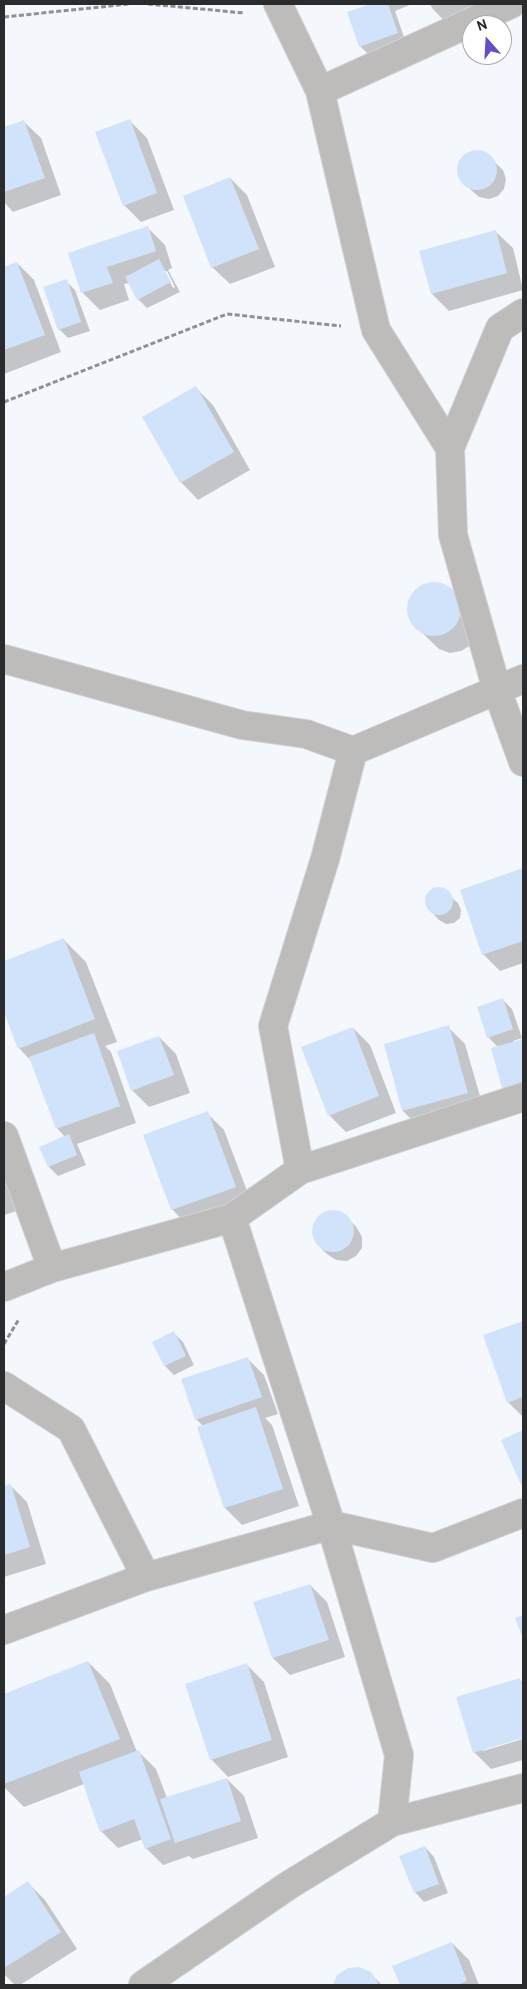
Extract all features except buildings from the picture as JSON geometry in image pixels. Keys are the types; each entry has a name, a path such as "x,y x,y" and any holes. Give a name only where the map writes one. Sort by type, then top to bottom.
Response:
{"street":[{"path":"320,91 511,4"},
{"path":"281,11 320,91 376,330 450,448"},
{"path":"523,313 500,328 450,448 453,535 497,690 523,762"},
{"path":"4,659 242,725 306,734 353,751 523,679"},
{"path":"300,1170 273,1026 325,859 353,751"},
{"path":"4,1287 52,1268 232,1218 300,1170 523,1097"},
{"path":"4,1136 52,1268"},
{"path":"232,1218 331,1525 399,1755 392,1822"},
{"path":"4,1386 71,1429 146,1577"},
{"path":"4,1630 146,1577 331,1525 433,1548 523,1513"},
{"path":"143,1985 289,1885 392,1822 523,1788"}],"path":[{"path":"4,17 129,4"},
{"path":"148,4 281,11"},
{"path":"4,402 227,314 376,330"}]}
